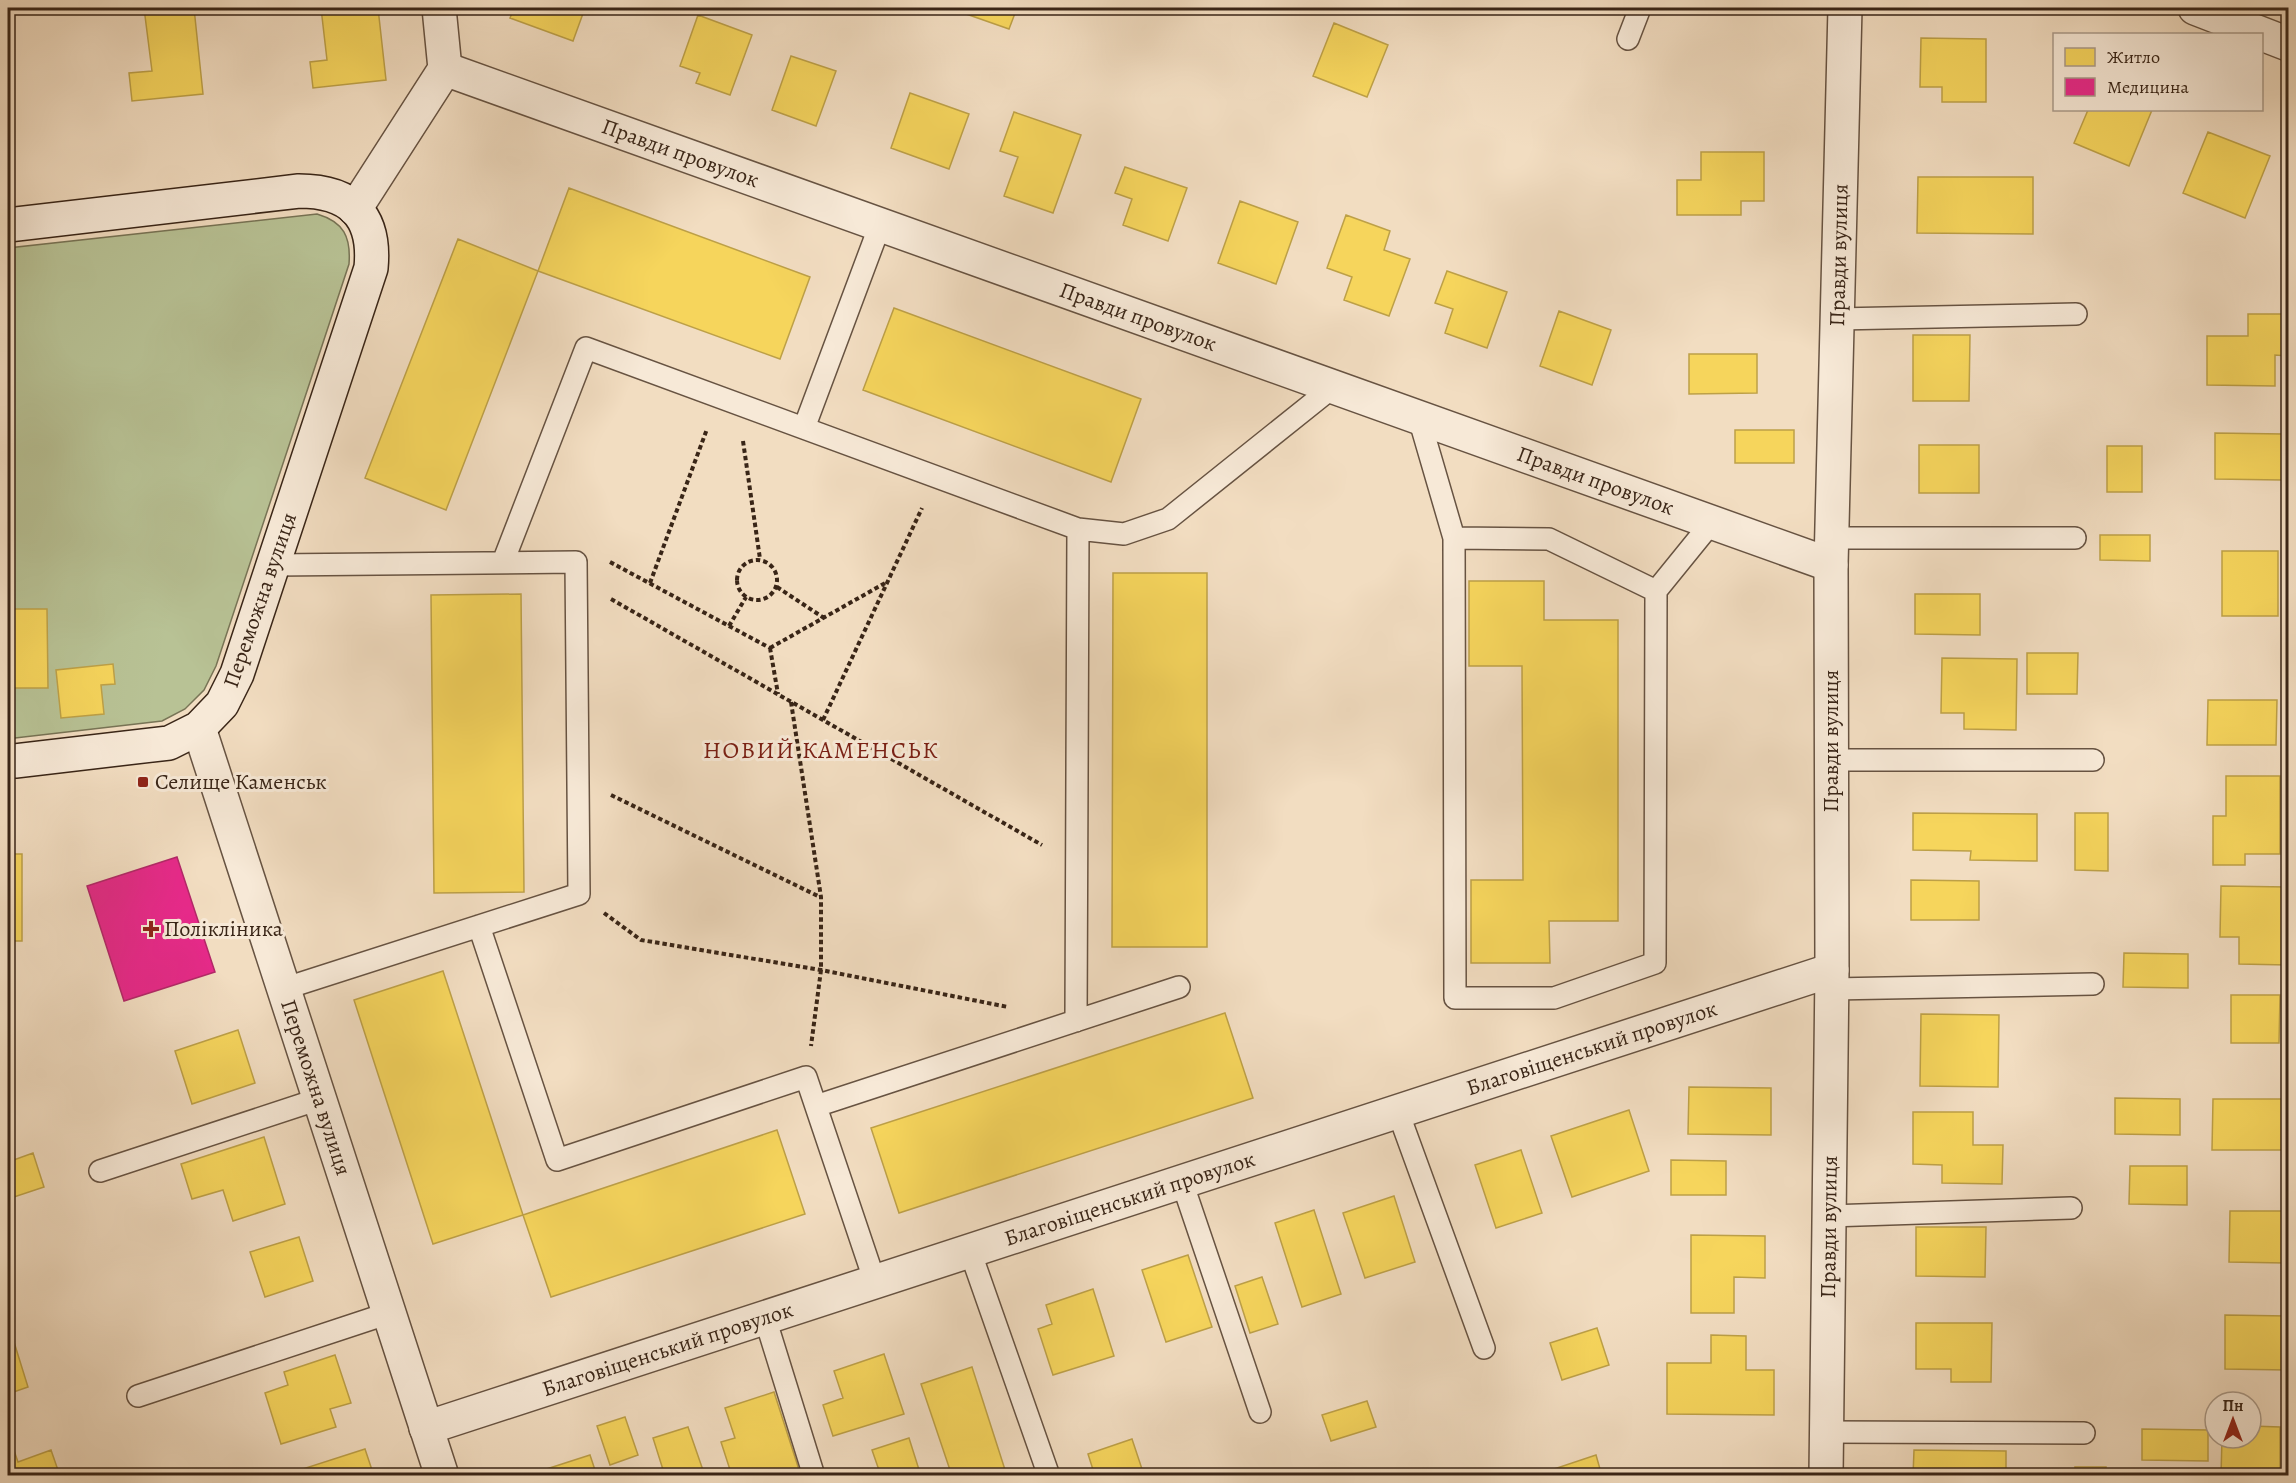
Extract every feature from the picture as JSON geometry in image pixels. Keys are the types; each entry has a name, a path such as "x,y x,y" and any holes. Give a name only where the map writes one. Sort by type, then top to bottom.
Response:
{"street":[{"path":"8,225 299,191 320,191 339,197 355,209 445,69 439,8"},
{"name":"Правди вулиця","path":"1826,1476 1832,979 1831,551 1845,8"},
{"path":"2195,8 2260,33"},
{"path":"2263,34 2289,44"},
{"name":"Правди провулок","path":"445,69 1712,522 1831,551"},
{"name":"Переможна вулиця","path":"355,209 368,226 373,247 371,268 237,674 222,704 199,728 442,1476"},
{"path":"8,760 37,759 169,743 199,728"},
{"name":"Благовіщенський провулок","path":"426,1428 1398,1112 1832,979"}],"lane":[{"path":"1628,39 1640,8"},
{"path":"804,428 880,225"},
{"path":"1837,319 2076,314"},
{"path":"503,562 586,348 1078,529 1124,534 1168,519 1333,387"},
{"path":"1419,418 1454,538 1455,998 1554,998 1655,963 1656,591 1712,522"},
{"path":"1076,1021 1078,529"},
{"path":"1454,538 1550,539 1656,591"},
{"path":"1831,551 2075,538"},
{"path":"274,565 576,562 579,894 284,989"},
{"path":"1831,760 2093,760"},
{"path":"479,926 557,1161 806,1077 875,1282"},
{"path":"1832,979 2093,984"},
{"path":"816,1106 1179,987"},
{"path":"100,1171 319,1099"},
{"path":"1398,1112 1484,1348"},
{"path":"1182,1182 1260,1412"},
{"path":"1829,1216 2071,1208"},
{"path":"970,1251 1049,1476"},
{"path":"138,1396 389,1313"},
{"path":"765,1318 814,1476"},
{"path":"1826,1432 2084,1433"}],"path":[{"path":"650,583 718,397"},
{"path":"738,404 760,560"},
{"path":"823,720 936,477"},
{"path":"760,560 767,562 777,573 777,587 769,597 758,601 746,597 737,587 738,573 746,562 760,560"},
{"path":"610,562 770,648"},
{"path":"576,580 1076,864"},
{"path":"770,648 888,582"},
{"path":"777,587 824,618"},
{"path":"729,626 746,597"},
{"path":"770,648 778,694"},
{"path":"791,701 821,897 821,970 806,1077"},
{"path":"578,779 821,897"},
{"path":"579,894 641,940 821,970 1018,1009"}],"green space":[{"path":"317,214 334,221 344,232 349,246 349,264 216,666 204,690 185,709 162,721 15,738 8,736 8,248"}],"building: Житло":[{"path":"144,8 194,8 203,94 132,101 129,73 152,71"},
{"path":"321,8 378,8 386,80 313,88 310,62 327,60"},
{"path":"514,8 585,8 573,41 510,18"},
{"path":"949,8 1017,8 1009,29"},
{"path":"698,15 752,35 730,95 696,83 700,73 680,66"},
{"path":"1334,23 1388,45 1367,97 1313,76"},
{"path":"1921,38 1986,39 1986,102 1942,102 1942,87 1920,87"},
{"path":"791,56 836,71 816,126 772,110"},
{"path":"910,93 969,114 949,169 891,148"},
{"path":"2088,111 2152,111 2129,166 2074,143"},
{"path":"1014,112 1081,135 1053,213 1004,196 1018,157 1000,151"},
{"path":"2208,132 2270,156 2245,218 2183,193"},
{"path":"1701,152 1764,152 1764,201 1741,201 1741,215 1677,215 1677,180 1701,180"},
{"path":"1125,167 1187,188 1168,241 1123,225 1132,199 1115,193"},
{"path":"1918,177 2033,177 2033,234 1917,233"},
{"path":"569,188 810,277 780,359 538,271"},
{"path":"1240,201 1298,222 1276,284 1218,263"},
{"path":"1346,215 1390,231 1384,250 1410,259 1389,316 1344,300 1352,277 1327,268"},
{"path":"458,239 538,271 446,510 365,478"},
{"path":"1447,271 1507,292 1487,348 1445,333 1453,309 1435,303"},
{"path":"894,308 1141,399 1111,482 863,390"},
{"path":"1559,311 1611,330 1592,385 1540,366"},
{"path":"2248,314 2288,314 2288,356 2275,355 2275,386 2207,385 2207,336 2248,336"},
{"path":"1913,335 1970,335 1969,401 1913,401"},
{"path":"1689,354 1757,354 1757,393 1689,394"},
{"path":"1735,430 1794,430 1794,463 1735,463"},
{"path":"2215,433 2283,434 2282,480 2215,479"},
{"path":"1919,445 1979,445 1979,493 1919,493"},
{"path":"2107,446 2142,446 2142,492 2107,492"},
{"path":"2100,535 2150,535 2150,561 2100,560"},
{"path":"2222,551 2278,551 2278,616 2222,616"},
{"path":"1113,573 1207,573 1207,947 1112,947"},
{"path":"1469,581 1544,581 1544,620 1618,620 1618,921 1549,921 1550,963 1471,963 1471,880 1523,880 1522,666 1469,666"},
{"path":"521,594 524,892 434,893 431,595"},
{"path":"1915,594 1980,594 1980,635 1915,634"},
{"path":"8,609 47,609 48,688 8,688"},
{"path":"2027,653 2078,653 2077,694 2027,694"},
{"path":"1942,658 2017,659 2016,730 1964,729 1964,713 1941,713"},
{"path":"113,664 115,684 101,685 104,714 61,718 56,670"},
{"path":"2208,700 2277,700 2276,745 2207,745"},
{"path":"2226,776 2280,776 2280,854 2245,854 2245,865 2213,865 2213,816 2226,816"},
{"path":"1913,813 2037,814 2037,861 1970,860 1971,851 1913,850"},
{"path":"2075,813 2108,813 2108,871 2075,870"},
{"path":"8,854 22,854 22,941 8,941"},
{"path":"1911,880 1979,881 1979,920 1911,920"},
{"path":"2221,886 2288,887 2288,965 2239,964 2239,937 2220,937"},
{"path":"2124,953 2188,954 2188,988 2123,987"},
{"path":"443,971 523,1215 433,1244 354,1000"},
{"path":"2231,995 2280,995 2279,1043 2231,1043"},
{"path":"1225,1013 1253,1098 899,1213 871,1128"},
{"path":"1921,1014 1999,1015 1998,1087 1920,1086"},
{"path":"238,1030 255,1083 192,1104 175,1051"},
{"path":"1689,1087 1771,1088 1771,1135 1688,1134"},
{"path":"2115,1098 2180,1099 2180,1135 2115,1134"},
{"path":"2213,1099 2287,1099 2287,1150 2212,1150"},
{"path":"1629,1110 1649,1171 1572,1197 1551,1136"},
{"path":"1913,1112 1973,1112 1973,1145 2003,1145 2002,1184 1942,1183 1942,1165 1913,1164"},
{"path":"777,1130 805,1214 551,1297 523,1215"},
{"path":"264,1137 285,1204 233,1221 223,1190 192,1199 181,1164"},
{"path":"1521,1150 1542,1213 1496,1228 1475,1165"},
{"path":"33,1153 44,1187 8,1199 8,1162"},
{"path":"1671,1160 1726,1161 1726,1195 1671,1195"},
{"path":"2130,1166 2187,1166 2187,1205 2129,1204"},
{"path":"1394,1196 1415,1262 1365,1278 1343,1213"},
{"path":"1314,1210 1341,1294 1302,1307 1275,1223"},
{"path":"2230,1211 2285,1211 2285,1263 2229,1262"},
{"path":"1916,1227 1986,1227 1985,1277 1916,1276"},
{"path":"1691,1235 1765,1236 1765,1278 1734,1277 1734,1313 1691,1313"},
{"path":"299,1237 313,1281 265,1297 250,1252"},
{"path":"1188,1255 1212,1327 1166,1342 1142,1270"},
{"path":"1262,1277 1278,1324 1250,1333 1235,1286"},
{"path":"1093,1289 1114,1356 1053,1375 1038,1329 1052,1324 1046,1305"},
{"path":"2225,1315 2288,1316 2288,1370 2225,1369"},
{"path":"1916,1323 1992,1323 1991,1382 1951,1382 1951,1369 1916,1369"},
{"path":"1597,1328 1609,1365 1562,1380 1550,1343"},
{"path":"1711,1335 1746,1336 1746,1370 1774,1370 1774,1415 1667,1414 1667,1363 1711,1363"},
{"path":"14,1342 28,1387 8,1394 8,1344"},
{"path":"884,1354 904,1414 833,1436 823,1405 843,1398 834,1371"},
{"path":"335,1355 351,1403 330,1409 336,1427 281,1444 265,1393 288,1385 284,1372"},
{"path":"972,1367 1007,1476 952,1476 921,1384"},
{"path":"774,1392 801,1476 732,1476 721,1442 735,1438 725,1408"},
{"path":"1367,1401 1376,1427 1331,1441 1322,1415"},
{"path":"625,1417 638,1455 610,1465 597,1426"},
{"path":"2263,1426 2280,1427 2280,1476 2221,1476 2222,1450 2263,1450"},
{"path":"688,1427 705,1476 665,1476 653,1438"},
{"path":"2142,1429 2203,1430 2203,1450 2208,1450 2208,1461 2142,1460"},
{"path":"909,1438 921,1476 881,1476 872,1450"},
{"path":"1132,1439 1142,1469 1122,1476 1095,1476 1088,1454"},
{"path":"11,1442 18,1462 51,1450 60,1476 8,1476 8,1443"},
{"path":"365,1449 374,1476 284,1475"},
{"path":"1914,1450 2006,1451 2006,1476 1913,1476"},
{"path":"590,1455 597,1476 535,1476 534,1473"},
{"path":"1596,1455 1602,1476 1542,1476 1542,1473"},
{"path":"2075,1467 2106,1467 2106,1476 2075,1476"}],"building: Медицина":[{"path":"177,857 215,972 124,1001 87,886"}],"place":[{"name":"Селище Каменськ","path":"143,782"},
{"name":"Полікліника","path":"151,929"}],"district":[{"name":"НОВИЙ КАМЕНСЬК","path":"821,750"}]}
